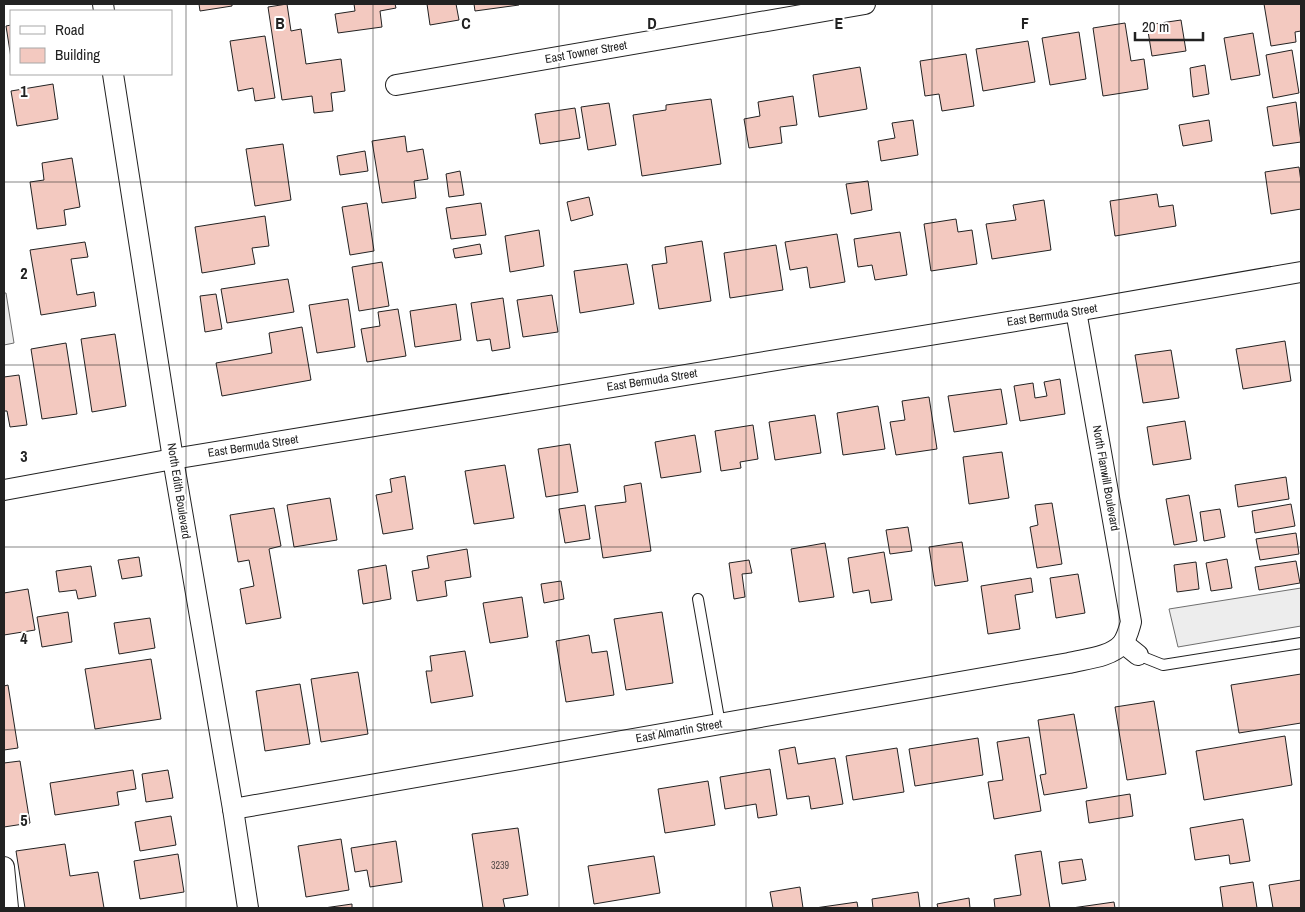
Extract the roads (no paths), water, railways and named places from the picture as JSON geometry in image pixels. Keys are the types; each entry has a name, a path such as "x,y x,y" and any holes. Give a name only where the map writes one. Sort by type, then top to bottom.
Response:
{"street":[{"name":"East Towner Street","path":"396,84 834,6 865,4"},
{"name":"North Edith Boulevard","path":"113,75 248,908"},
{"name":"East Bermuda Street","path":"4,490 174,459 1076,311 1301,272"},
{"name":"North Flanwill Boulevard","path":"1076,311 1128,602 1131,622 1126,638 1127,647"},
{"name":"East Almartin Street","path":"233,810 1069,663 1127,647"},
{"path":"4,867 8,908"}],"lane":[{"path":"698,599 720,724"},
{"path":"1127,647 1163,665 1301,643"}]}
